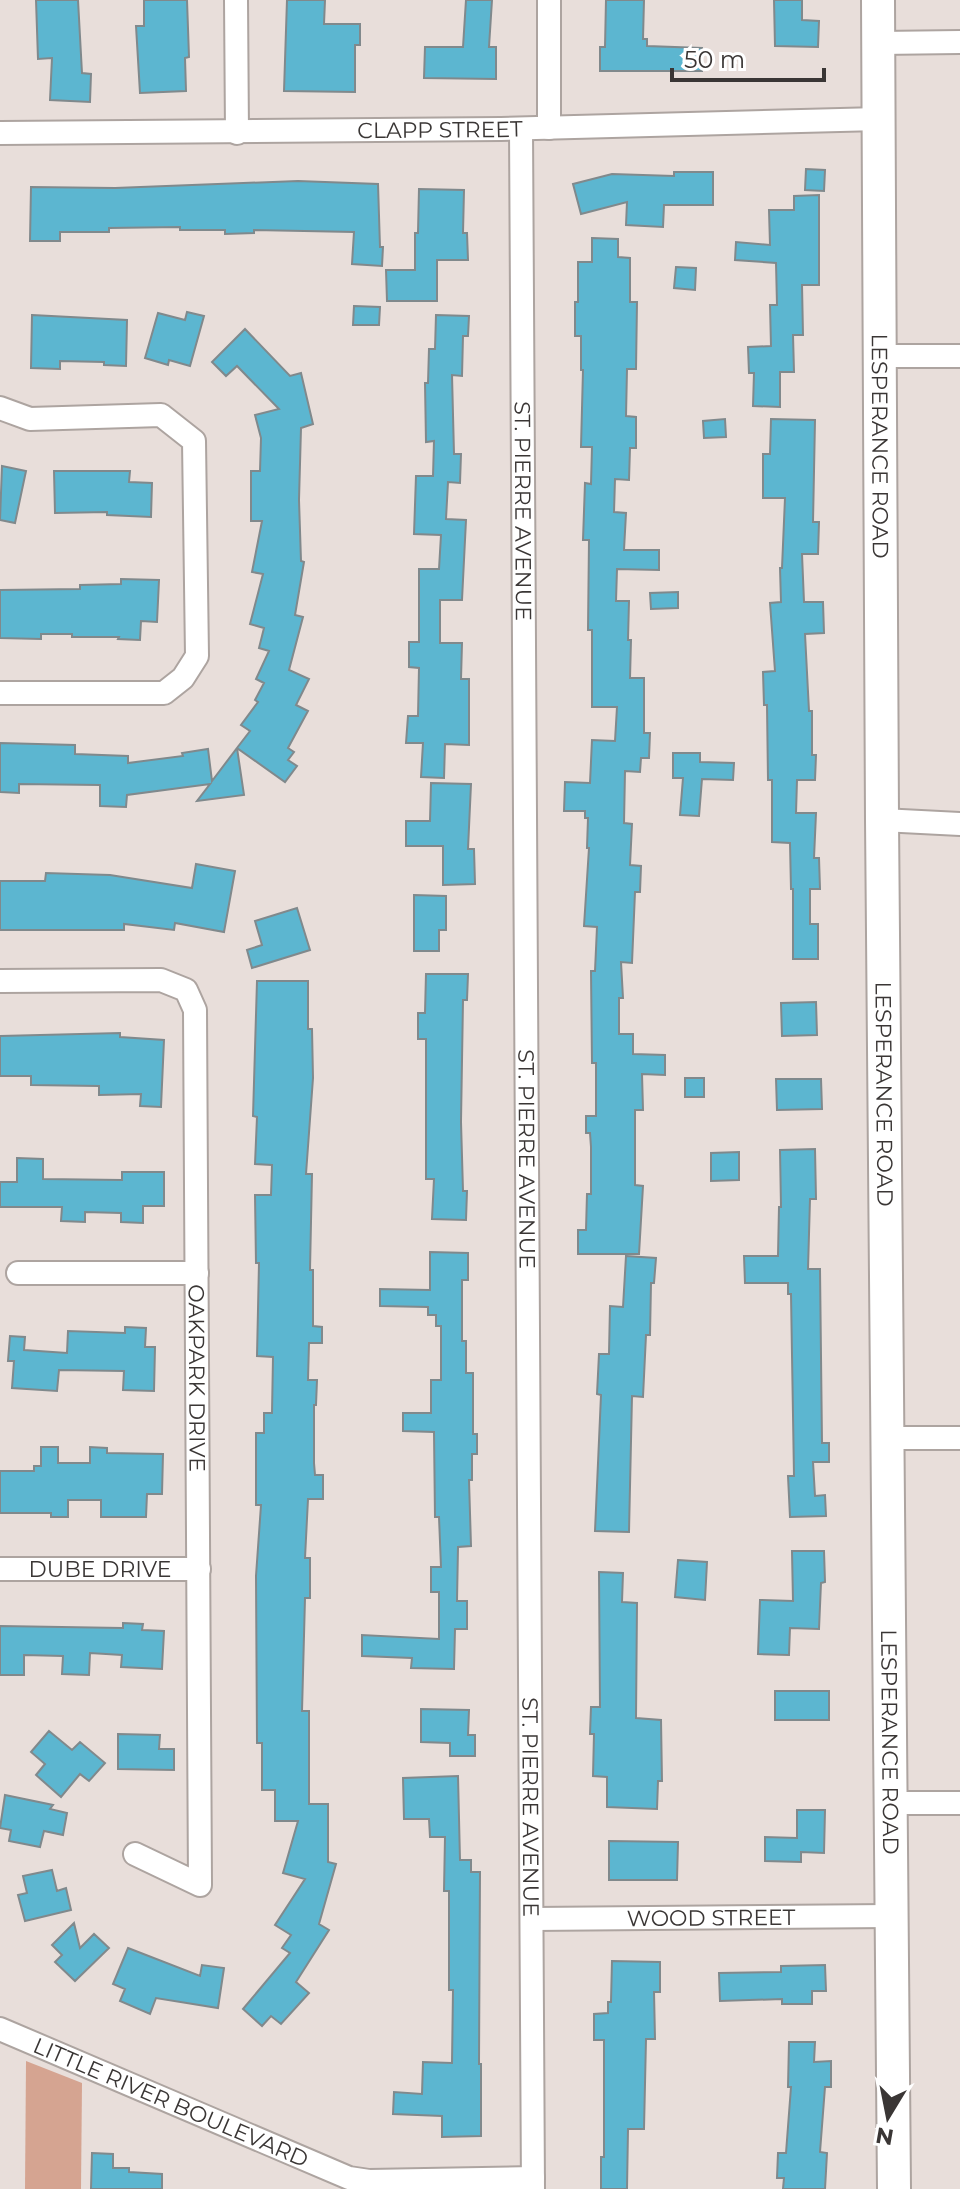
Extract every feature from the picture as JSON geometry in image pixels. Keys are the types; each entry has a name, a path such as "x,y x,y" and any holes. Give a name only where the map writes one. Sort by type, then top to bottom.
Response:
{"main road":[{"name":"LESPERANCE ROAD","path":"878,0 894,2189"}],"street":[{"path":"236,0 237,133"},
{"path":"549,0 549,128"},
{"path":"879,43 960,42"},
{"name":"CLAPP STREET","path":"0,133 521,129 879,119"},
{"name":"ST. PIERRE AVENUE","path":"521,129 533,2184"},
{"path":"881,356 960,356"},
{"path":"0,408 30,419 161,415 194,441 197,656 183,678 164,693 0,693"},
{"path":"882,820 960,824"},
{"name":"OAKPARK DRIVE","path":"0,981 161,980 186,990 195,1010 200,1885 135,1854"},
{"path":"18,1273 197,1273"},
{"path":"889,1438 960,1438"},
{"name":"DUBE DRIVE","path":"0,1569 199,1569"},
{"path":"891,1803 960,1803"},
{"name":"WOOD STREET","path":"533,1919 891,1916"},
{"name":"LITTLE RIVER BOULEVARD","path":"0,2029 349,2178 533,2184"}],"shaded area":[{"path":"26,2061 82,2083 81,2189 25,2189"}],"building":[{"path":"36,0 78,0 82,73 91,74 90,102 50,100 52,58 38,59"},
{"path":"144,0 187,0 189,57 185,58 186,91 140,93 136,26 144,26"},
{"path":"287,0 325,0 324,24 360,24 360,45 355,45 355,92 284,91"},
{"path":"466,0 492,0 489,47 496,47 496,79 424,78 425,47 463,47"},
{"path":"606,0 644,0 643,39 647,39 647,46 702,48 702,71 600,71 600,47 605,47"},
{"path":"774,0 802,0 802,20 819,21 818,47 775,46"},
{"path":"806,169 825,170 824,191 805,190"},
{"path":"674,172 713,172 713,205 664,205 663,227 626,225 627,202 581,214 573,184 612,174 674,176"},
{"path":"298,181 378,184 382,266 352,264 354,232 254,230 254,233 225,234 225,230 180,230 180,227 109,228 109,232 60,232 60,241 30,241 31,187 115,188"},
{"path":"419,189 464,190 463,233 467,233 468,260 437,260 437,301 387,301 386,270 415,270"},
{"path":"819,195 819,285 802,285 803,335 793,335 794,372 780,372 780,407 753,406 754,373 749,373 748,347 771,346 770,305 777,305 776,263 735,260 736,242 770,245 769,210 794,210 794,196"},
{"path":"592,238 618,239 618,257 630,258 630,302 637,302 636,369 627,369 626,416 636,417 636,448 630,448 629,480 615,479 614,512 626,513 624,550 659,550 659,570 617,569 616,601 629,601 630,678 644,678 644,733 650,733 649,758 641,758 640,772 625,771 624,823 632,824 630,865 641,866 640,892 635,892 632,963 621,962 623,998 619,998 619,1034 633,1034 633,1054 665,1055 665,1075 642,1074 643,1110 635,1110 635,1185 643,1186 639,1254 578,1254 578,1230 586,1230 587,1194 591,1194 591,1147 590,1133 586,1133 586,1116 596,1116 591,971 595,971 597,927 584,926 588,818 585,818 585,811 564,811 565,782 590,783 592,740 615,741 617,707 592,707 592,630 588,630 589,540 583,540 585,483 591,484 592,447 581,447 583,370 581,336 575,336 575,302 578,302 578,262 592,262"},
{"path":"676,267 696,268 695,290 674,288"},
{"path":"354,306 380,307 379,325 353,325"},
{"path":"187,312 204,316 190,366 169,360 168,365 145,358 158,313 185,320"},
{"path":"32,315 127,320 126,366 60,361 60,369 31,368"},
{"path":"436,315 469,316 468,336 463,336 462,376 452,375 454,454 461,454 460,483 448,482 446,519 466,520 462,600 440,600 440,643 462,643 461,679 469,679 469,745 445,744 444,778 421,777 423,743 406,743 408,716 418,716 419,668 409,667 409,642 419,642 419,569 439,569 441,535 414,534 416,476 433,476 434,441 426,442 425,383 428,383 429,349 435,349"},
{"path":"245,329 290,376 301,373 313,424 301,428 299,500 301,561 304,562 295,615 303,617 289,670 309,679 296,705 308,711 288,748 294,752 288,760 297,766 285,782 237,748 250,731 241,725 258,702 255,700 264,683 256,679 269,651 259,648 264,628 250,624 263,574 252,572 262,521 251,521 251,471 260,471 261,438 255,415 279,409 237,366 226,376 212,362"},
{"path":"725,419 726,437 704,438 703,421"},
{"path":"771,419 815,420 813,522 819,522 818,554 802,554 804,602 823,602 824,633 805,634 809,711 812,711 812,755 816,755 815,780 797,780 796,813 816,813 814,858 819,858 820,889 810,889 810,924 818,924 818,959 793,959 790,843 772,842 772,780 768,780 767,705 764,705 763,672 775,671 770,603 781,602 785,498 763,498 763,454 770,454"},
{"path":"2,466 26,471 15,523 0,520"},
{"path":"54,471 130,471 129,482 152,483 151,517 107,515 107,512 55,513"},
{"path":"121,579 159,580 157,622 141,621 140,640 72,637 72,634 41,634 41,639 0,638 0,590 80,589 80,585 121,584"},
{"path":"678,592 678,608 651,609 650,593"},
{"path":"0,743 75,745 75,754 128,756 128,763 183,756 182,753 208,749 212,781 237,748 244,795 197,801 210,784 127,795 126,807 100,806 100,785 19,784 19,793 0,792"},
{"path":"673,753 700,753 700,762 734,763 733,780 702,779 699,816 680,815 683,778 673,778"},
{"path":"431,783 471,784 468,849 474,849 475,884 443,885 443,846 406,846 406,821 430,821"},
{"path":"196,864 235,871 224,932 175,923 174,930 124,924 124,930 0,930 0,881 45,881 46,873 110,875 192,888"},
{"path":"414,895 446,896 446,930 439,930 439,951 414,951"},
{"path":"297,908 310,950 252,968 247,950 262,945 255,921"},
{"path":"426,974 468,974 467,1000 463,1000 461,1122 463,1191 467,1191 466,1220 432,1219 434,1179 426,1179 426,1039 418,1039 418,1013 425,1013"},
{"path":"257,981 308,981 308,1029 312,1029 313,1078 306,1174 312,1174 310,1270 313,1270 313,1326 322,1327 322,1343 309,1343 308,1380 317,1380 314,1463 315,1475 323,1475 323,1499 308,1499 305,1558 310,1558 310,1598 305,1598 302,1711 309,1711 309,1804 328,1804 328,1862 336,1864 319,1924 329,1930 296,1982 309,1993 281,2024 271,2016 262,2026 243,2009 290,1953 282,1948 291,1935 275,1925 305,1879 283,1873 298,1821 275,1821 275,1790 262,1790 262,1743 257,1743 256,1576 261,1505 256,1505 256,1433 264,1433 264,1413 272,1413 273,1357 257,1356 259,1263 256,1263 255,1195 271,1195 272,1165 255,1164 257,1117 253,1116"},
{"path":"816,1002 817,1035 782,1036 781,1003"},
{"path":"120,1033 120,1037 164,1040 161,1107 140,1106 141,1094 99,1095 99,1086 31,1085 31,1076 0,1076 0,1036"},
{"path":"685,1078 704,1078 704,1097 685,1097"},
{"path":"776,1079 821,1079 822,1109 777,1110"},
{"path":"815,1149 816,1199 810,1199 808,1269 820,1269 822,1443 829,1443 829,1462 813,1462 815,1496 825,1495 826,1516 790,1517 788,1476 794,1476 791,1294 788,1294 788,1283 745,1283 744,1256 778,1256 780,1150"},
{"path":"739,1152 739,1180 711,1181 711,1153"},
{"path":"17,1158 43,1159 43,1179 122,1180 122,1172 164,1172 164,1206 143,1206 143,1223 121,1222 121,1213 85,1212 85,1222 61,1221 62,1207 0,1207 0,1182 17,1182"},
{"path":"430,1252 468,1253 468,1280 462,1280 462,1341 466,1341 466,1373 473,1373 473,1434 477,1434 477,1454 472,1454 472,1480 469,1480 471,1546 458,1547 457,1601 467,1601 467,1629 455,1629 454,1669 411,1668 412,1658 362,1656 362,1635 439,1639 439,1592 431,1592 431,1567 441,1567 439,1517 435,1517 434,1432 403,1431 403,1413 431,1413 431,1380 441,1380 441,1326 436,1326 436,1315 428,1315 428,1307 380,1306 380,1289 430,1290"},
{"path":"626,1256 656,1258 654,1283 651,1283 650,1335 646,1335 643,1397 632,1396 629,1532 595,1531 601,1395 597,1394 599,1354 609,1354 610,1306 623,1307"},
{"path":"125,1327 146,1328 145,1347 155,1347 154,1391 123,1390 124,1371 59,1370 57,1391 12,1388 14,1361 8,1361 10,1336 25,1337 24,1350 67,1353 68,1331 125,1333"},
{"path":"41,1447 58,1447 58,1463 90,1463 90,1447 107,1448 107,1453 163,1454 162,1494 147,1494 146,1517 101,1517 101,1500 68,1500 68,1517 51,1517 51,1513 0,1513 0,1471 34,1471 34,1466 41,1466"},
{"path":"792,1551 824,1551 825,1582 821,1583 819,1629 790,1628 789,1655 758,1654 760,1600 793,1601"},
{"path":"678,1560 707,1562 705,1600 675,1597"},
{"path":"599,1572 623,1573 622,1602 637,1603 636,1718 661,1720 662,1781 658,1781 657,1809 607,1807 607,1777 593,1776 591,1707 600,1707"},
{"path":"123,1623 143,1624 142,1630 164,1631 162,1669 121,1667 122,1655 90,1653 89,1675 62,1674 63,1656 24,1655 24,1675 0,1675 0,1626 123,1628"},
{"path":"775,1691 829,1691 829,1720 775,1720"},
{"path":"421,1709 469,1710 468,1735 475,1735 475,1756 450,1756 450,1743 421,1742"},
{"path":"49,1731 72,1750 80,1742 105,1763 89,1781 80,1774 61,1797 36,1775 45,1764 31,1752"},
{"path":"118,1734 160,1735 159,1749 174,1749 174,1770 118,1769"},
{"path":"458,1776 460,1860 471,1860 471,1872 480,1872 481,2136 442,2137 442,2116 393,2114 394,2092 422,2094 423,2062 452,2063 453,1990 449,1990 449,1891 444,1891 445,1837 430,1837 429,1819 404,1819 403,1778"},
{"path":"5,1795 53,1805 50,1809 67,1813 63,1835 44,1831 40,1847 9,1841 11,1830 0,1828"},
{"path":"797,1810 825,1810 824,1853 801,1852 801,1862 765,1861 765,1837 797,1838"},
{"path":"609,1841 678,1842 677,1880 609,1880"},
{"path":"52,1870 57,1891 66,1888 71,1910 25,1921 18,1895 27,1893 23,1876"},
{"path":"74,1923 80,1948 94,1934 109,1948 75,1981 55,1962 62,1955 52,1945"},
{"path":"128,1948 200,1976 202,1965 224,1968 218,2008 156,1998 150,2014 120,2001 125,1989 113,1984"},
{"path":"612,1961 660,1962 660,1992 654,1992 655,2039 646,2039 644,2129 628,2129 627,2189 601,2189 604,2040 594,2040 594,2014 608,2013"},
{"path":"825,1965 826,1991 812,1991 812,2004 782,2004 782,1999 720,2001 719,1973 781,1972 781,1966"},
{"path":"789,2042 815,2042 814,2062 831,2061 831,2087 825,2087 820,2152 827,2153 825,2189 783,2189 784,2178 777,2178 778,2153 786,2153 791,2087 788,2087"},
{"path":"92,2153 113,2154 113,2168 162,2174 162,2189 91,2189"}]}
